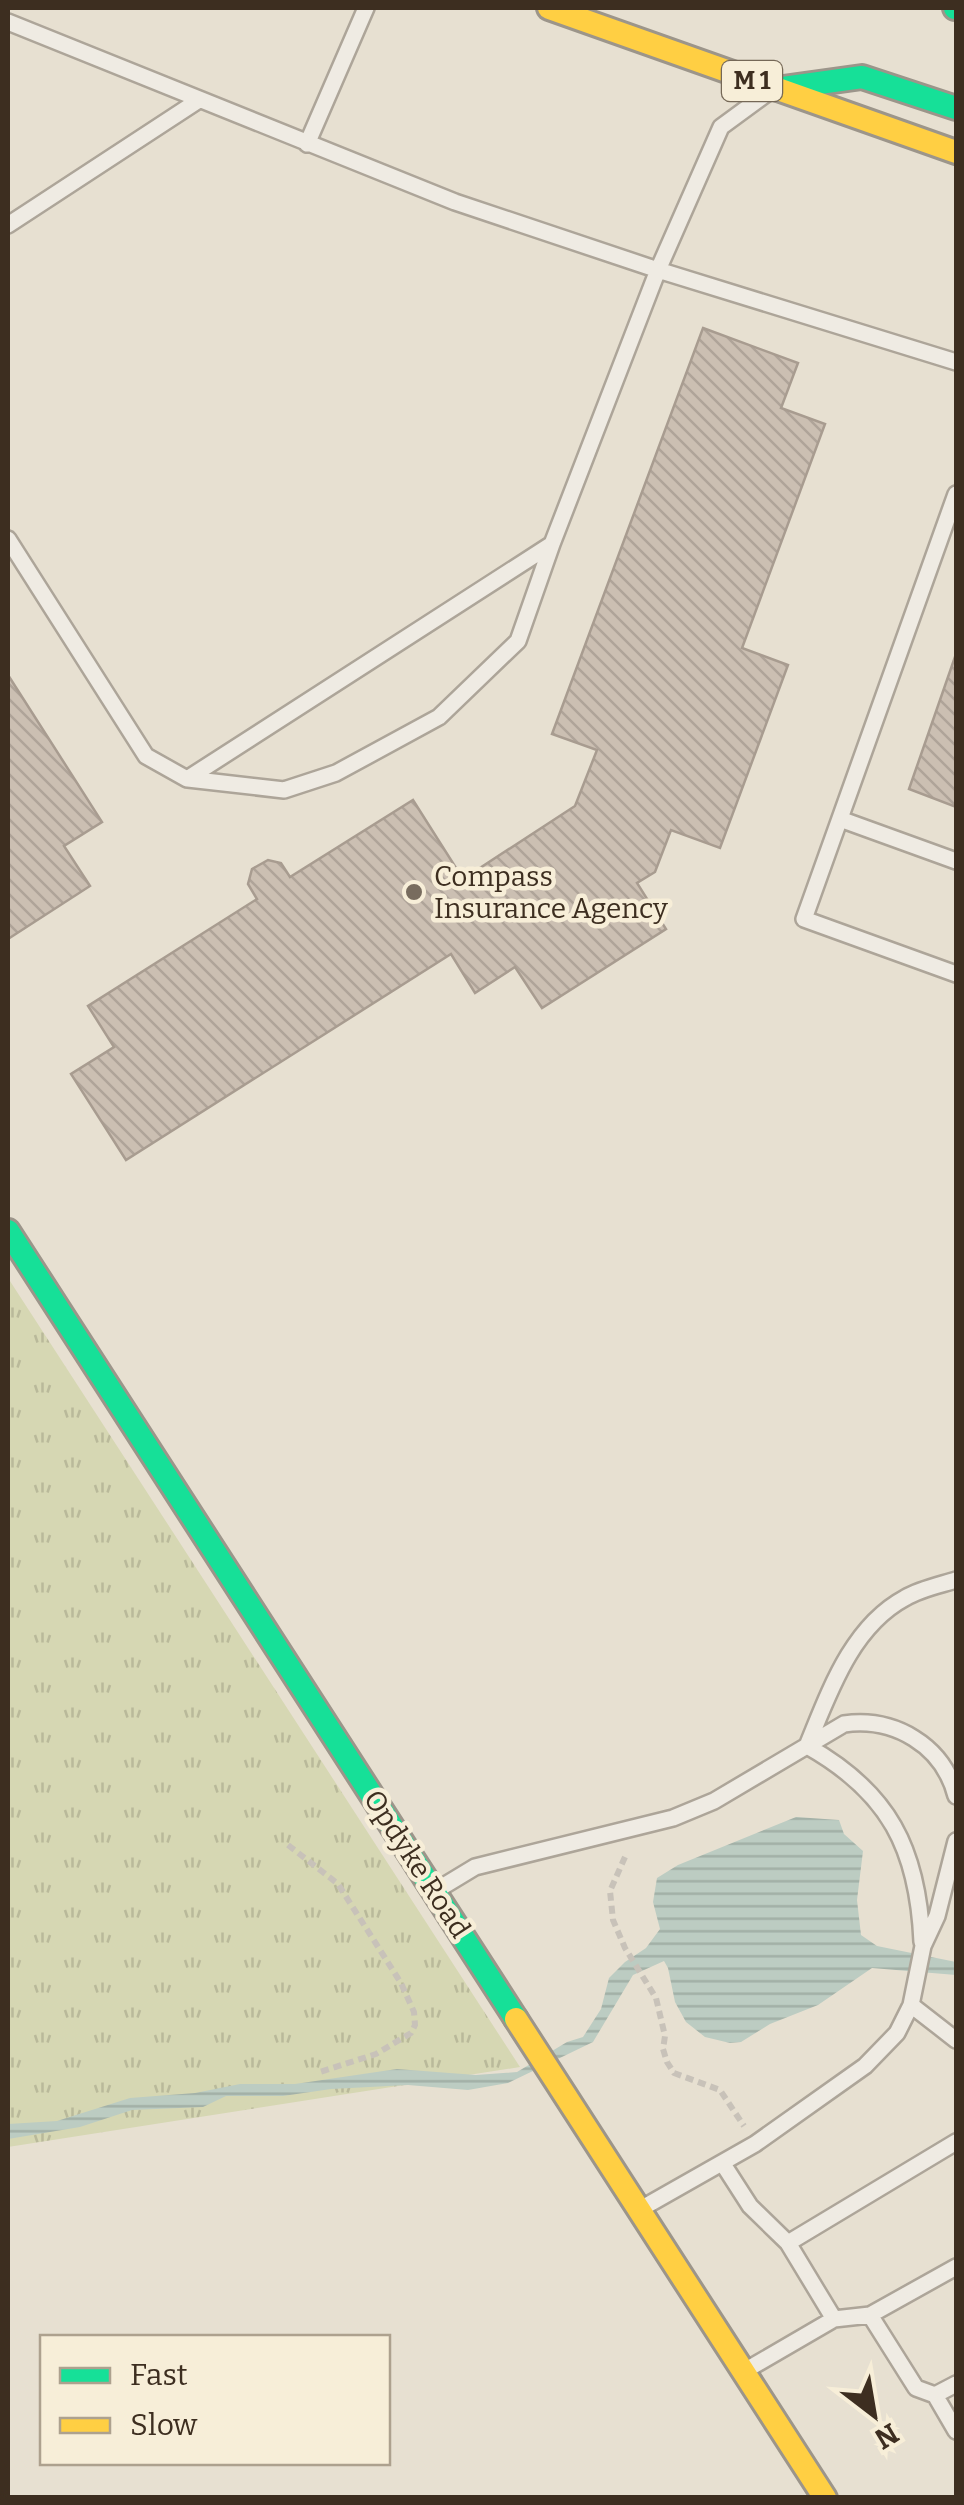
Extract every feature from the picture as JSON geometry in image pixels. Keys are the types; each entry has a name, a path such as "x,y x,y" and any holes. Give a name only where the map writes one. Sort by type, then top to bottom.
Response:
{"main road":[{"name":"M 1","path":"549,8 956,152"},
{"path":"773,89 862,77 956,108"},
{"name":"Opdyke Road","path":"8,1232 825,2498"}],"lane":[{"path":"307,144 366,8"},
{"path":"8,22 454,202 956,362"},
{"path":"8,539 146,756 187,779 284,790 336,774 439,717 518,641 658,270 721,127 773,89"},
{"path":"8,225 199,100"},
{"path":"956,494 804,918 956,974"},
{"path":"187,779 552,544"},
{"path":"840,819 956,861"},
{"path":"807,1746 832,1684 869,1627 909,1595 956,1580"},
{"path":"435,1892 475,1867 673,1818 714,1801 844,1724 865,1721 892,1727 930,1750 953,1783 956,1796"},
{"path":"807,1746 835,1762 867,1789 892,1823 918,1884 922,1946"},
{"path":"641,2209 756,2144 865,2066 896,2033 912,2004 922,1946 936,1916 956,1841"},
{"path":"912,2004 956,2040"},
{"path":"788,2243 956,2142"},
{"path":"723,2164 750,2206 788,2243 834,2318"},
{"path":"745,2372 834,2318 870,2315 956,2267"},
{"path":"870,2315 916,2388 935,2396 956,2431"},
{"path":"935,2396 956,2384"}],"path":[{"path":"625,1832 625,1856 610,1891 614,1920 656,1998 665,2036 663,2049 674,2073 720,2090 756,2144"},
{"path":"288,1845 338,1884 401,1983 414,2012 411,2033 376,2054 320,2072"}],"green space":[{"path":"8,1278 520,2067 8,2147"}],"shaded area":[{"path":"796,1817 839,1820 844,1834 863,1851 857,1900 861,1935 877,1946 956,1962 956,1975 872,1968 818,2005 770,2024 741,2042 730,2043 705,2037 686,2022 675,2002 664,1961 633,1975 593,2042 508,2083 468,2090 408,2085 283,2096 226,2096 203,2107 132,2110 80,2127 8,2139 8,2124 57,2121 130,2098 195,2093 240,2084 295,2084 397,2069 476,2075 517,2072 567,2042 583,2037 601,2009 609,1978 646,1948 660,1929 653,1902 657,1878 678,1865"}],"building":[{"path":"703,328 798,363 781,408 825,424 742,648 788,665 720,848 671,830 655,872 637,883 666,929 542,1008 515,967 475,993 451,954 126,1160 71,1074 114,1047 88,1006 257,899 248,884 252,869 268,860 281,863 290,877 413,800 463,879 575,806 597,750 552,734"},
{"path":"956,654 956,807 909,789"},
{"path":"8,675 102,822 64,846 90,886 8,939"}],"traffic: fast":[{"path":"783,88 862,77 956,108"},
{"path":"8,1231 516,2019"}],"traffic: slow":[{"path":"549,8 956,152"},
{"path":"516,2019 825,2498"}],"place":[{"name":"Compass Insurance Agency","path":"414,892"}]}
